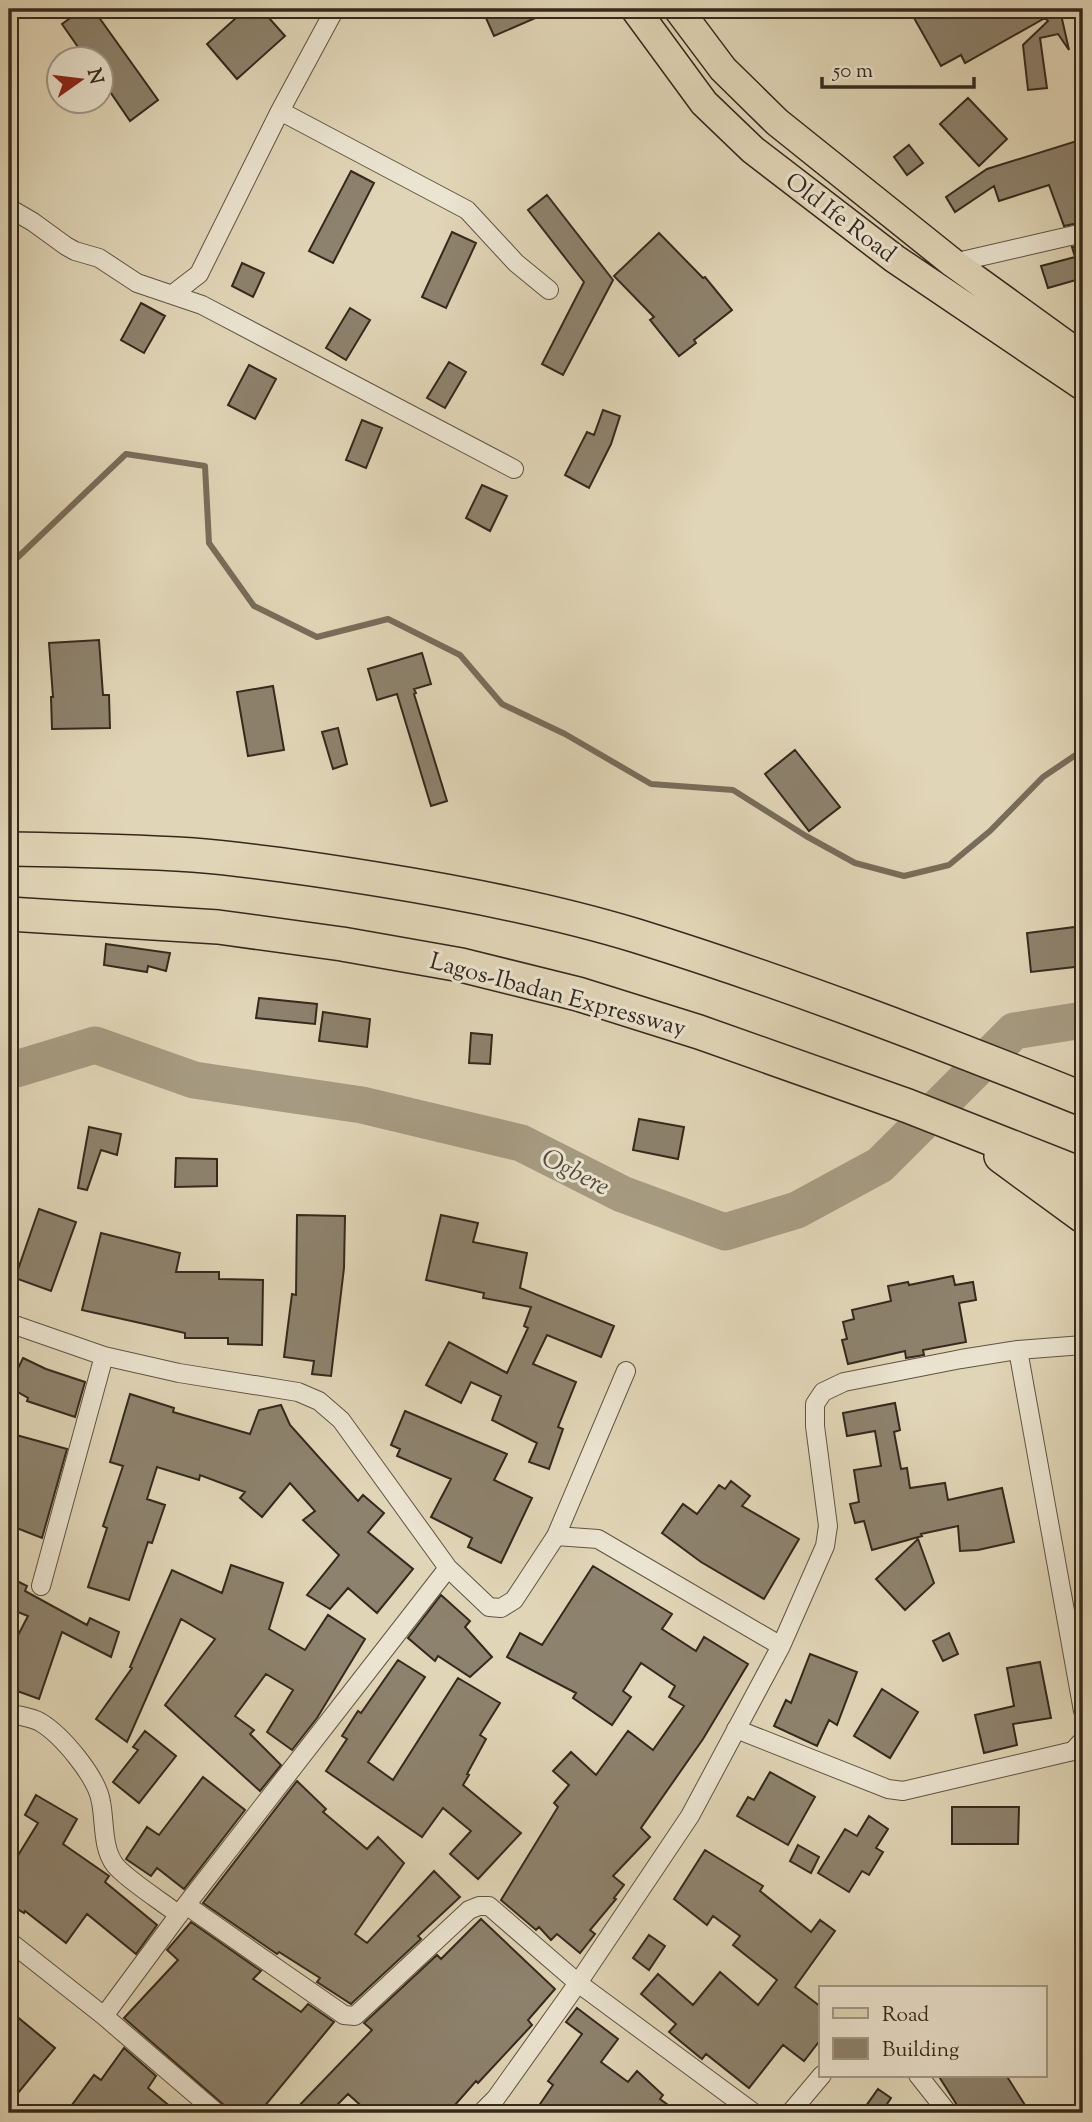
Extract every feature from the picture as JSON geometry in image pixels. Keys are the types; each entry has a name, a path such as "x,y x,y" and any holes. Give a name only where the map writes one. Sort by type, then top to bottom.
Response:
{"highway":[{"path":"9,849 193,856 289,865 447,891 522,907 648,940 925,1036 1083,1099"},
{"name":"Lagos-Ibadan Expressway","path":"9,914 219,927 342,944 461,965 578,994 699,1032 1083,1175"},
{"path":"962,1128 1083,1216"}],"main road":[{"name":"Old Ife Road","path":"635,9 704,103 753,150 895,259 1083,386"},
{"name":"Old Ife Road","path":"678,9 723,69 777,122 953,263 1083,357"},
{"path":"895,259 914,232"}],"street":[{"path":"173,294 199,274 280,111 335,9"},
{"path":"280,111 467,210 516,262 549,289"},
{"path":"9,208 75,251 99,258 137,283 202,304 514,469"},
{"path":"953,263 1083,233"},
{"path":"199,274 202,304"},
{"path":"1030,1078 1083,1080"},
{"path":"9,1323 104,1356 179,1373 298,1392 319,1401 341,1420 448,1568 489,1607 501,1608 514,1600 556,1536 626,1371"},
{"path":"481,2113 496,2098 578,1983 690,1816 781,1646 825,1546 828,1526 814,1404 823,1392 844,1382 1018,1350 1083,1345"},
{"path":"1018,1350 1083,1710"},
{"path":"41,1586 104,1356"},
{"path":"556,1536 598,1539 781,1646"},
{"path":"104,2016 448,1568"},
{"path":"9,1713 40,1722 88,1771 96,1783 101,1800 106,1843 116,1867 344,2015 355,2016 469,1910 489,1906 578,1983 754,2113"},
{"path":"737,1729 888,1788 903,1791 1073,1751 1083,1740"},
{"path":"9,1941 104,2016 217,2113"},
{"path":"790,2113 821,2076"},
{"path":"919,2076 948,2113"}],"building":[{"path":"83,9 93,9 158,100 130,121 116,100 116,46 77,46 62,24"},
{"path":"246,9 261,9 285,36 237,79 207,44"},
{"path":"482,9 556,9 494,36"},
{"path":"909,9 1062,9 1060,10 1069,50 1058,34 1040,38 1047,88 1028,90 1023,45 1048,21 1045,18 965,63 961,55 941,66"},
{"path":"968,98 1007,139 979,166 940,124"},
{"path":"1083,139 1083,222 1064,226 1049,185 999,201 994,186 955,212 946,197 987,169"},
{"path":"909,145 923,163 907,175 894,157"},
{"path":"351,171 374,183 333,263 309,251"},
{"path":"547,195 613,280 563,375 542,364 584,282 528,210"},
{"path":"452,232 476,243 446,308 422,297"},
{"path":"659,233 703,278 705,277 732,310 694,340 696,343 679,356 650,320 654,317 614,276"},
{"path":"1083,245 1083,278 1048,288 1041,266 1075,257 1072,247"},
{"path":"242,263 264,273 253,297 232,286"},
{"path":"141,303 165,316 144,353 121,340"},
{"path":"350,308 370,320 346,360 326,348"},
{"path":"449,362 466,372 445,408 427,398"},
{"path":"249,365 276,379 255,419 228,405"},
{"path":"603,410 620,416 611,444 589,488 565,475 587,432 594,435"},
{"path":"362,420 382,428 366,468 346,460"},
{"path":"482,485 507,496 490,531 466,518"},
{"path":"99,640 103,695 109,695 110,728 52,729 53,697 49,643"},
{"path":"422,653 431,684 414,689 414,694 447,801 431,806 397,694 377,700 368,669"},
{"path":"273,686 284,750 248,756 237,692"},
{"path":"338,728 347,764 333,769 322,732"},
{"path":"795,750 840,807 809,831 765,774"},
{"path":"1083,926 1083,966 1031,972 1027,933"},
{"path":"106,944 170,953 166,971 148,966 147,972 104,965"},
{"path":"259,998 317,1004 315,1024 256,1018"},
{"path":"323,1012 370,1019 367,1047 319,1041"},
{"path":"471,1033 492,1035 490,1064 469,1063"},
{"path":"639,1119 684,1127 678,1159 633,1150"},
{"path":"89,1127 121,1134 117,1155 101,1150 87,1190 78,1188"},
{"path":"176,1158 217,1159 217,1186 175,1187"},
{"path":"39,1209 76,1222 51,1291 15,1278"},
{"path":"297,1215 345,1216 344,1268 331,1376 312,1374 314,1361 284,1357 292,1294 296,1295"},
{"path":"441,1215 478,1223 473,1242 527,1253 520,1288 614,1326 601,1357 547,1335 533,1364 576,1382 558,1427 563,1429 549,1469 529,1462 537,1443 492,1420 501,1396 471,1382 461,1403 426,1385 449,1342 507,1373 528,1328 524,1326 531,1307 483,1298 484,1293 426,1280"},
{"path":"101,1233 180,1253 176,1272 219,1272 219,1279 263,1280 262,1345 228,1344 228,1338 185,1338 185,1333 82,1310"},
{"path":"953,1276 955,1285 973,1282 976,1300 959,1303 966,1342 923,1350 924,1355 906,1358 905,1351 848,1364 842,1340 847,1339 843,1322 854,1319 852,1310 891,1301 888,1286 908,1282 909,1285"},
{"path":"23,1358 85,1382 75,1417 27,1401 28,1398 9,1387"},
{"path":"130,1394 174,1408 173,1412 250,1434 259,1410 281,1405 290,1425 358,1501 363,1495 384,1513 368,1532 413,1569 377,1613 348,1588 330,1609 307,1595 339,1555 303,1520 315,1511 290,1483 262,1517 240,1498 245,1492 200,1475 199,1480 157,1467 147,1499 165,1505 152,1543 148,1542 129,1600 88,1587 107,1528 103,1526 123,1466 110,1462"},
{"path":"895,1403 900,1430 894,1432 901,1469 907,1468 910,1488 945,1483 948,1500 1002,1488 1014,1542 960,1551 958,1526 921,1534 922,1536 872,1550 864,1521 855,1523 850,1504 859,1502 854,1470 881,1466 875,1431 847,1436 843,1413"},
{"path":"405,1411 507,1454 494,1480 532,1498 501,1563 468,1547 472,1538 431,1517 451,1479 397,1456 400,1449 391,1445"},
{"path":"9,1433 67,1449 42,1538 9,1525"},
{"path":"731,1481 750,1496 742,1506 799,1539 764,1599 701,1562 662,1533 683,1504 697,1514 719,1485 725,1489"},
{"path":"918,1539 934,1583 905,1610 876,1579"},
{"path":"231,1565 283,1583 269,1629 305,1650 328,1615 365,1639 317,1718 292,1750 267,1732 293,1690 266,1674 235,1716 254,1730 250,1734 281,1765 260,1791 165,1705 215,1639 181,1619 127,1742 96,1719 132,1668 130,1667 172,1570 222,1593"},
{"path":"593,1566 672,1614 662,1629 696,1651 704,1637 748,1664 703,1739 641,1828 650,1837 613,1876 624,1885 590,1930 595,1934 580,1953 557,1934 551,1940 539,1927 536,1930 501,1900 558,1807 554,1803 569,1785 553,1771 571,1752 596,1775 628,1731 653,1750 684,1706 669,1697 675,1686 641,1663 623,1691 631,1697 612,1725 573,1698 576,1693 507,1657 520,1633 542,1645"},
{"path":"9,1577 27,1586 25,1591 87,1625 90,1618 119,1632 111,1657 62,1632 39,1699 9,1688 9,1643 13,1645 28,1616 18,1612 12,1632 9,1631"},
{"path":"441,1595 470,1621 465,1627 492,1657 470,1677 438,1656 435,1661 408,1638"},
{"path":"949,1633 958,1654 943,1661 933,1641"},
{"path":"810,1654 857,1672 837,1725 829,1720 817,1746 774,1726 786,1700 791,1703"},
{"path":"398,1660 425,1677 368,1762 393,1780 458,1678 500,1703 480,1735 486,1739 463,1785 521,1833 478,1879 450,1854 471,1831 443,1808 422,1837 326,1771 347,1739 342,1736 358,1711 361,1713"},
{"path":"1040,1662 1051,1718 1013,1724 1017,1745 984,1753 975,1715 1014,1706 1007,1668"},
{"path":"882,1689 918,1712 890,1758 854,1736"},
{"path":"145,1731 176,1756 139,1803 113,1782 138,1750 133,1747"},
{"path":"770,1772 815,1797 788,1845 737,1816 748,1797 754,1800"},
{"path":"203,1777 245,1810 184,1889 157,1868 151,1876 126,1859 147,1827 159,1835"},
{"path":"297,1781 326,1809 323,1812 367,1849 378,1837 404,1863 355,1934 367,1943 434,1871 460,1897 418,1936 421,1939 351,2004 317,1982 320,1978 279,1952 277,1954 203,1903"},
{"path":"36,1795 77,1819 63,1844 109,1876 105,1882 157,1925 136,1954 87,1914 66,1943 25,1911 24,1913 9,1904 9,1870 38,1823 25,1815"},
{"path":"952,1807 1019,1807 1018,1844 952,1844"},
{"path":"869,1816 888,1829 876,1848 883,1852 869,1875 862,1871 849,1892 818,1873 845,1829 857,1836"},
{"path":"798,1845 819,1857 811,1873 790,1861"},
{"path":"705,1850 763,1886 760,1891 811,1932 820,1920 835,1931 795,1987 819,2005 819,2042 804,2061 783,2045 749,2088 706,2054 702,2059 669,2032 676,2024 641,1994 658,1974 693,2005 720,1972 758,2005 777,1980 733,1945 740,1936 713,1916 707,1925 674,1899"},
{"path":"481,1919 555,1989 528,2020 532,2025 478,2083 476,2081 448,2113 369,2113 348,2094 329,2113 292,2113 372,2030 364,2023 437,1955 441,1959"},
{"path":"191,1922 261,1971 253,1979 301,2012 308,2004 334,2022 259,2113 233,2113 124,2018 178,1960 167,1950"},
{"path":"649,1935 665,1946 649,1970 633,1958"},
{"path":"577,2008 618,2039 601,2062 628,2082 637,2071 663,2095 660,2099 679,2113 534,2113 553,2085 548,2081 582,2034 566,2022"},
{"path":"9,2010 55,2048 9,2104"},
{"path":"124,2048 156,2076 148,2088 178,2113 66,2113 94,2075 101,2080"},
{"path":"939,2076 1007,2076 1030,2113 962,2113"},
{"path":"878,2089 891,2098 881,2113 861,2113"}],"waterway":[{"path":"9,556 17,558 126,454 205,466 209,543 254,606 317,637 388,619 460,655 502,704 565,734 651,784 733,790 855,863 904,876 949,865 990,831 1043,777 1083,750"},
{"name":"Ogbere","path":"9,1069 95,1045 194,1080 362,1105 521,1143 622,1194 725,1232 797,1210 880,1165 1014,1031 1083,1020"}]}
